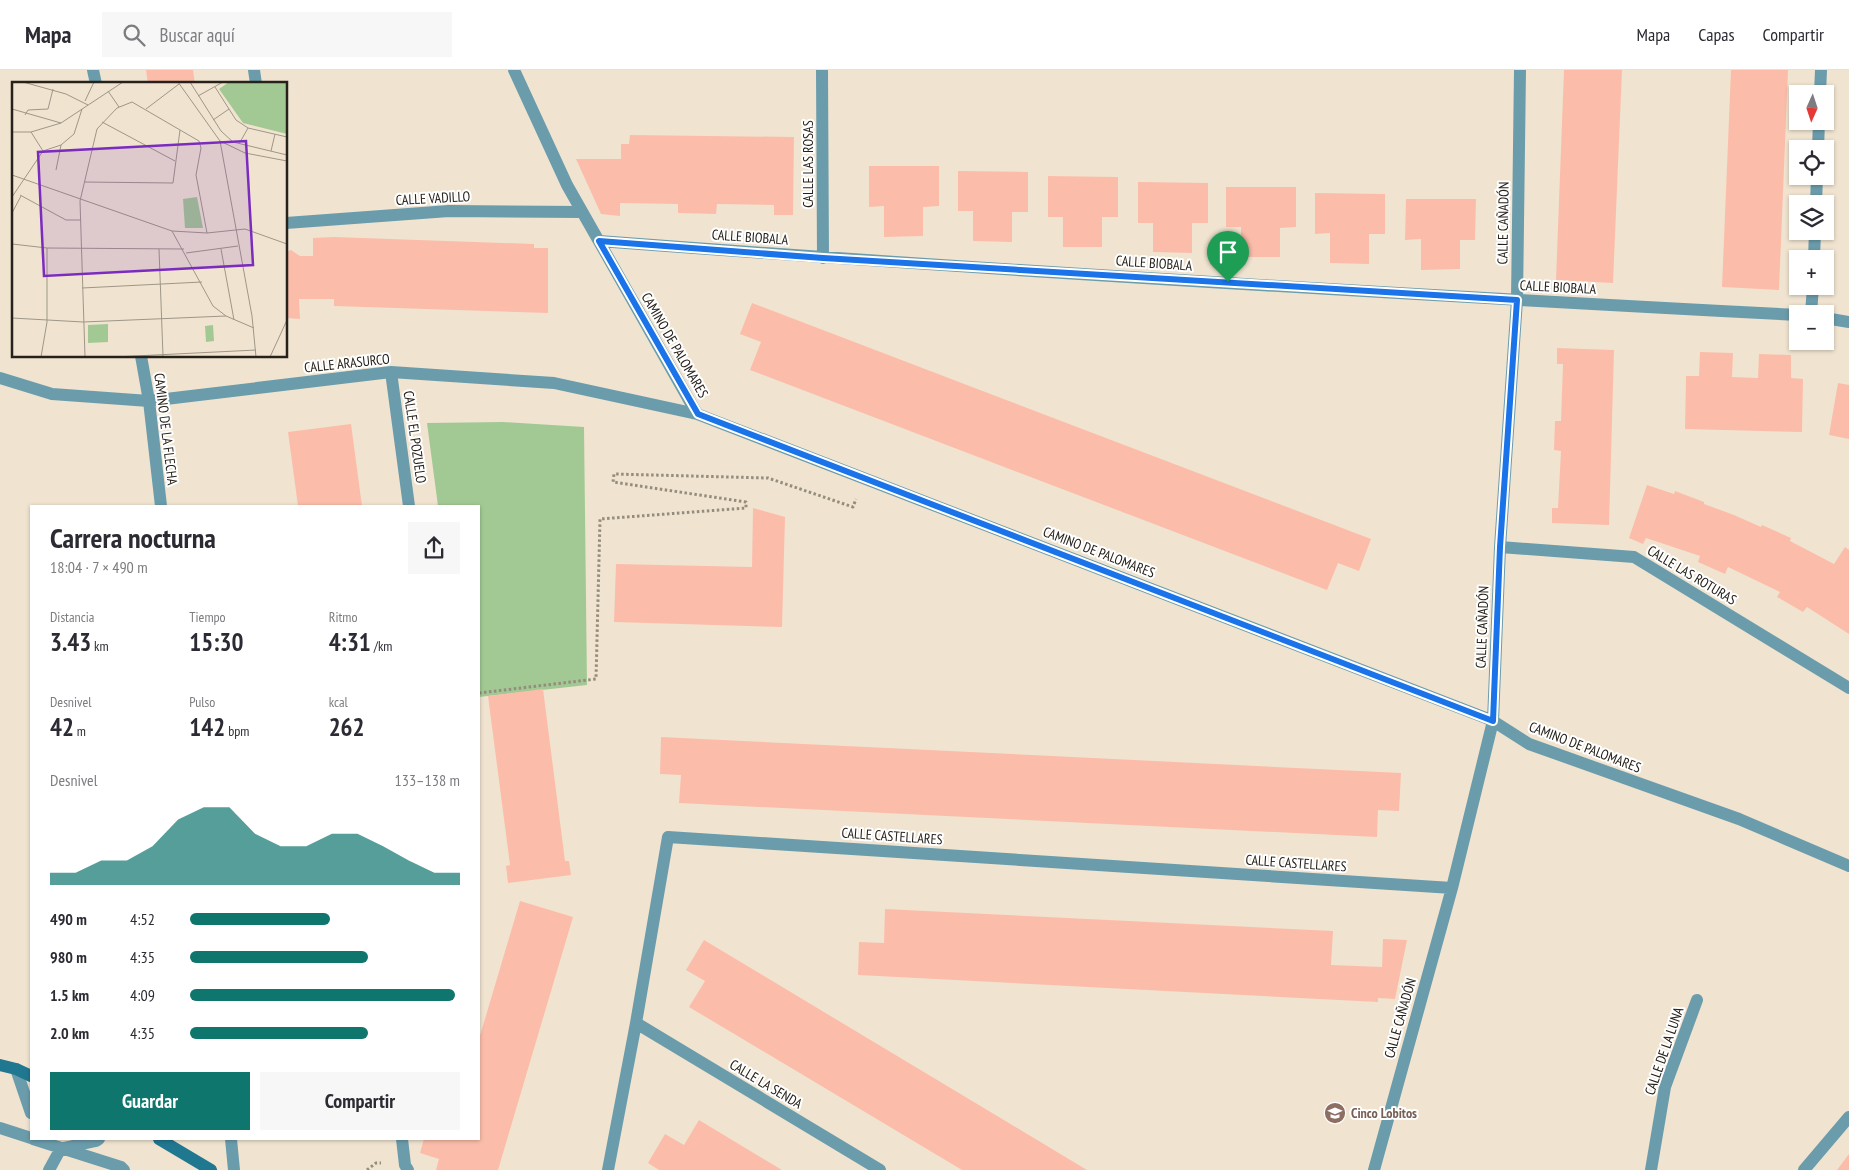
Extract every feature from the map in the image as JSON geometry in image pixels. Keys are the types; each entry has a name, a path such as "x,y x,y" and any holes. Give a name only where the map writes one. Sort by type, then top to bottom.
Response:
{"main road":[{"path":"0,1065 16,1069 30,1076"},
{"path":"161,1140 211,1170"}],"street":[{"name":"CAMINO DE PALOMARES","path":"514,70 567,185 698,414 1493,721 1528,744 1739,819 1849,866"},
{"name":"CALLE LAS ROSAS","path":"822,70 823,258"},
{"name":"CALLE CAÑADÓN","path":"1374,1170 1452,888 1493,721 1500,547 1517,300 1520,70"},
{"path":"1820,85 1821,70"},
{"name":"CALLE VADILLO","path":"288,223 448,211 582,212"},
{"name":"CALLE BIOBALA","path":"599,241 823,258 1789,315"},
{"path":"1834,320 1849,322"},
{"name":"CAMINO DE LA FLECHA","path":"141,358 149,401 161,505"},
{"name":"CALLE ARASURCO","path":"0,378 52,394 149,401 391,372 554,383 698,414"},
{"name":"CALLE EL POZUELO","path":"391,372 409,505"},
{"name":"CALLE LAS ROTURAS","path":"1500,547 1634,557 1849,688"},
{"name":"CALLE CASTELLARES","path":"608,1170 668,837 1452,888"},
{"name":"CALLE DE LA LUNA","path":"1650,1170 1665,1087 1698,1000"},
{"name":"CALLE LA SENDA","path":"636,1023 880,1170"},
{"path":"16,1069 30,1110"},
{"path":"1804,1170 1849,1117"},
{"path":"0,1128 30,1137"},
{"path":"42,1140 57,1143 121,1167 124,1170"},
{"path":"57,1143 98,1140"},
{"path":"231,1140 234,1170"},
{"path":"402,1140 405,1164 408,1170"},
{"path":"49,1170 57,1143"}],"path":[{"path":"480,693 596,678 600,519 746,508 746,502 614,482 614,474 768,478 853,507 864,478"}],"green space":[{"path":"503,422 584,427 587,685 480,697 480,505 438,505 427,423"}],"building":[{"path":"146,70 193,70 195,82 148,82"},
{"path":"1564,70 1622,70 1613,283 1556,280"},
{"path":"1731,70 1788,70 1779,290 1722,287"},
{"path":"630,135 794,137 793,215 774,215 774,205 717,204 716,214 678,213 678,204 620,203 620,216 601,214 576,159 621,159 621,144 629,144"},
{"path":"869,166 939,166 939,206 923,207 923,236 884,237 884,206 869,207"},
{"path":"958,171 1028,172 1028,212 1012,212 1012,242 973,241 973,211 958,211"},
{"path":"1048,176 1118,177 1118,217 1102,217 1102,247 1063,247 1063,217 1048,217"},
{"path":"1138,182 1208,183 1208,223 1192,223 1192,253 1153,252 1153,223 1138,223"},
{"path":"1226,187 1296,187 1296,227 1280,228 1280,257 1241,257 1241,227 1226,227"},
{"path":"1315,193 1385,194 1385,234 1369,234 1369,264 1330,263 1330,233 1315,234"},
{"path":"1406,199 1476,199 1475,240 1460,240 1460,269 1421,270 1421,239 1405,240"},
{"path":"334,237 534,244 534,248 548,248 548,313 334,306 334,299 299,299 300,319 288,318 288,251 291,250 300,256 313,256 313,238"},
{"path":"752,303 1371,539 1359,571 1338,563 1327,590 750,370 761,342 740,334"},
{"path":"1557,348 1614,350 1609,525 1552,523 1552,508 1558,508 1561,451 1554,450 1555,421 1561,421 1563,364 1557,364"},
{"path":"1700,352 1733,353 1732,377 1758,378 1759,354 1791,355 1791,378 1803,379 1802,432 1685,429 1686,376 1699,376"},
{"path":"1838,383 1849,385 1849,439 1829,435"},
{"path":"351,424 362,505 298,505 288,432"},
{"path":"1647,485 1674,494 1675,491 1761,527 1762,525 1791,538 1790,541 1834,564 1845,547 1849,550 1849,634 1807,607 1803,612 1777,597 1780,592 1728,567 1725,574 1698,562 1700,556 1646,538 1643,544 1629,538"},
{"path":"753,508 785,517 782,627 614,622 616,564 752,567"},
{"path":"543,689 565,861 569,861 571,875 508,883 506,866 510,865 488,696"},
{"path":"661,737 1401,773 1399,811 1378,810 1377,837 679,803 681,775 660,774"},
{"path":"520,901 573,917 498,1170 436,1170 439,1159 420,1153 424,1140 480,1140 480,1036"},
{"path":"885,909 1333,931 1331,965 1382,967 1383,939 1407,940 1395,999 1378,998 1378,1002 858,975 859,942 884,943"},
{"path":"704,940 1087,1170 962,1170 689,1007 705,981 686,970"},
{"path":"699,1120 782,1170 659,1170 648,1163 665,1134 684,1145"},
{"path":"1849,1154 1849,1170 1837,1170"}],"place":[{"name":"Cinco Lobitos","path":"1335,1113"}],"route":[{"path":"599,241 823,258 1228,282 1517,300 1500,547 1493,721 698,414 599,241"}]}
